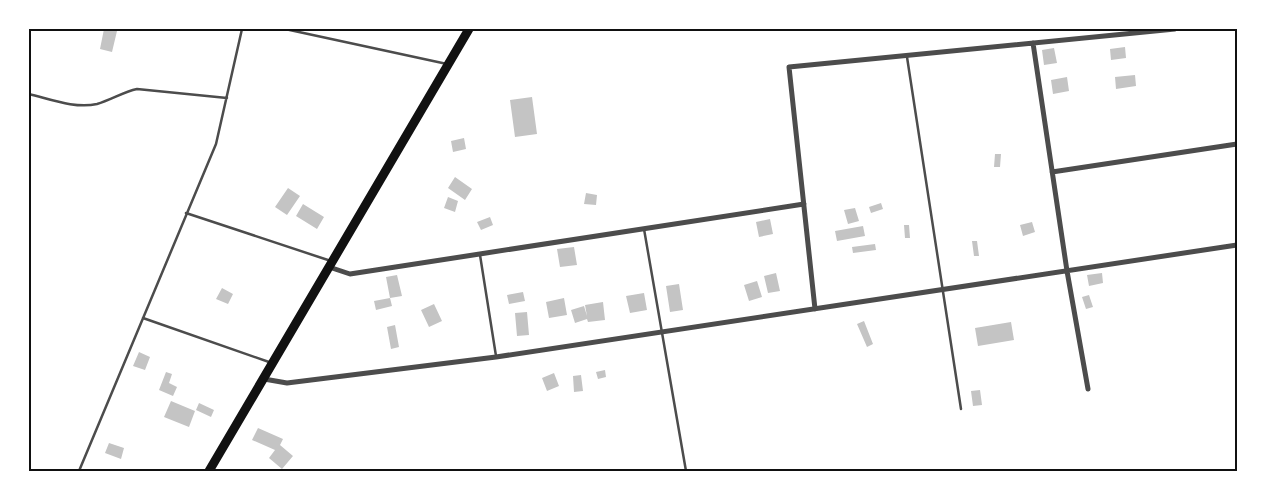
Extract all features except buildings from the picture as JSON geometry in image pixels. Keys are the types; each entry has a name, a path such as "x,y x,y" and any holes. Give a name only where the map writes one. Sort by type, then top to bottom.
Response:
{"main road":[{"path":"209,471 469,29"}],"street":[{"path":"815,309 789,67 1175,29"},
{"path":"1033,42 1067,271 1088,390"},
{"path":"1052,172 1237,144"},
{"path":"331,264 350,274 804,204"},
{"path":"264,378 287,383 496,357 1237,245"}],"lane":[{"path":"79,471 216,144 242,29"},
{"path":"285,29 449,64"},
{"path":"907,55 961,408"},
{"path":"29,94 74,105 97,104 137,89 227,98"},
{"path":"186,213 331,264"},
{"path":"644,229 686,471"},
{"path":"480,254 496,357"},
{"path":"143,318 273,364"}]}
